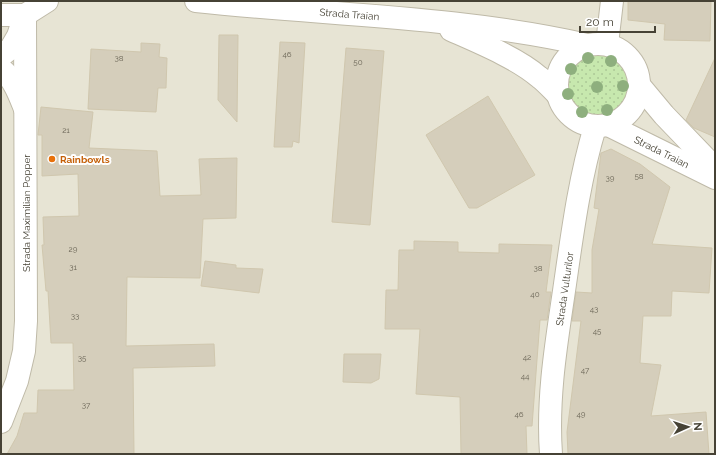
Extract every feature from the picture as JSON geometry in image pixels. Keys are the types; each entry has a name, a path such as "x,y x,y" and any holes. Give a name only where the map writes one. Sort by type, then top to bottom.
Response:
{"street":[{"path":"1,15 47,1"},
{"name":"Strada Traian","path":"196,1 518,31 597,45"},
{"path":"597,45 612,1"},
{"path":"1,56 11,48 18,36 25,8"},
{"name":"Strada Maximilian Popper","path":"1,422 17,381 24,351 26,321 25,8"},
{"name":"Strada Traian","path":"431,22 495,50 527,68 539,76 557,94"},
{"path":"597,45 619,50 630,59 637,71 639,85 637,98 630,110 621,120 602,126 582,124 571,117 562,106 557,94 556,81 559,69 566,58 575,50 597,45"},
{"path":"1,69 11,78 25,109"},
{"name":"Strada Traian","path":"639,85 664,115 715,168"},
{"name":"Strada Traian","path":"602,126 715,178"},
{"name":"Strada Vulturilor","path":"551,454 549,427 555,352 576,212 588,154 602,126"}],"shaded area":[{"path":"1,1 715,1 715,454 1,454"}],"green space":[{"path":"598,44 614,47 627,56 636,69 639,85 636,101 627,114 614,123 598,126 582,123 569,114 560,101 557,85 560,69 569,56 582,47"}],"building":[{"path":"628,1 711,1 710,41 664,40 665,24 628,20"},
{"path":"219,35 238,35 237,122 218,100"},
{"path":"280,42 305,43 299,143 293,141 292,147 274,147"},
{"path":"141,43 160,44 159,57 167,58 166,88 158,88 156,112 88,109 91,49 141,52"},
{"path":"346,48 384,51 370,225 332,222"},
{"path":"715,58 715,137 694,128 686,120"},
{"path":"488,96 535,175 477,208 469,208 426,135"},
{"path":"41,107 93,112 89,148 157,151 160,196 201,195 199,159 237,158 236,218 203,219 200,278 127,277 126,346 214,344 215,366 133,368 134,454 7,454 17,436 24,413 37,413 38,390 74,390 73,343 51,343 48,291 46,291 42,245 44,245 43,217 79,216 78,174 42,176 42,135 38,135"},
{"path":"611,149 640,164 670,187 652,244 712,248 709,293 672,291 671,316 643,316 640,363 661,365 651,416 706,412 709,454 568,454 567,432 581,321 572,321 576,292 592,293 592,250 599,209 594,208 601,153"},
{"path":"414,241 458,242 458,252 499,253 499,244 552,245 546,292 551,292 547,320 540,320 532,426 526,426 527,454 461,454 460,397 416,394 420,329 385,329 386,290 398,290 399,250 414,250"},
{"path":"205,261 236,265 236,268 263,269 259,293 201,286"},
{"path":"344,354 381,354 379,379 371,383 343,382"}],"place":[{"name":"Rainbowls","path":"52,159"}]}
